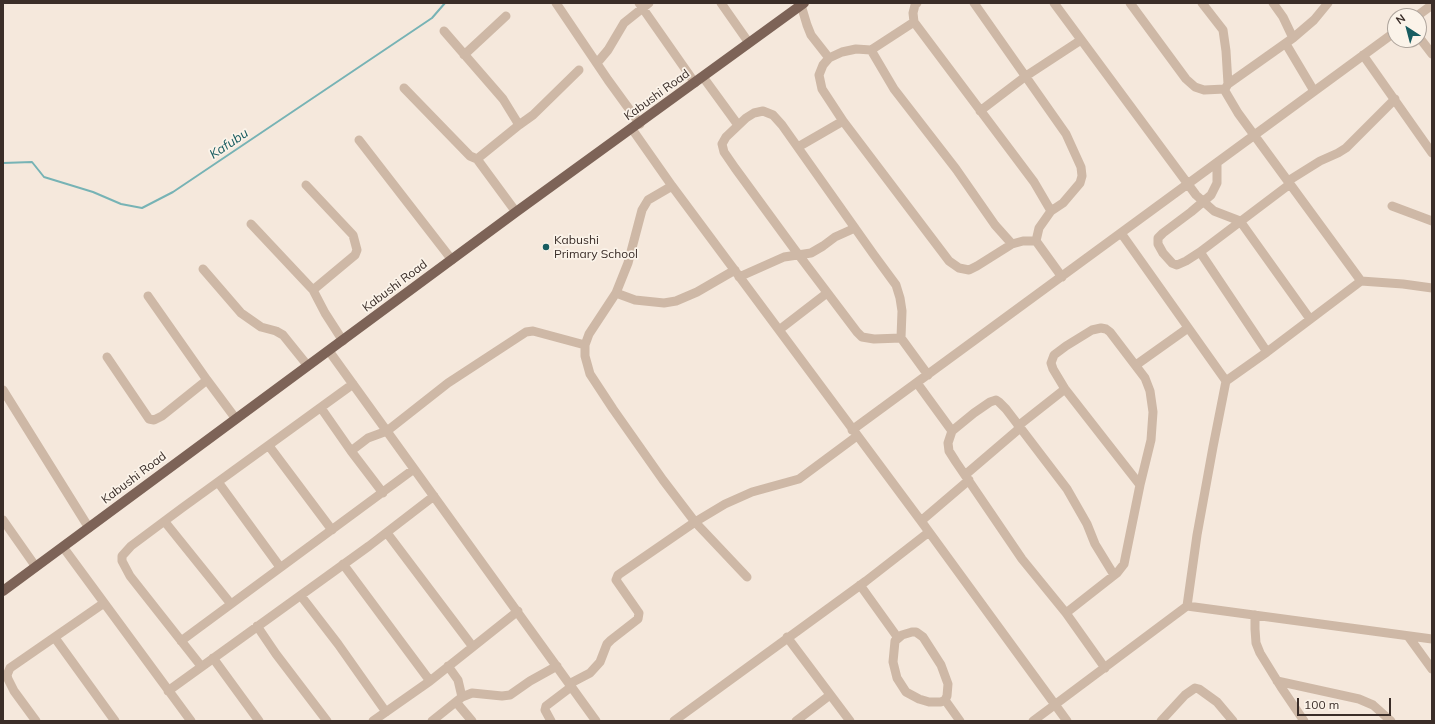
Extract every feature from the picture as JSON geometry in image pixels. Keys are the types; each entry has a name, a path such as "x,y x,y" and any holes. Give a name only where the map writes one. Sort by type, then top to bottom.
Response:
{"main road":[{"name":"Kabushi Road","path":"3,591 516,212 802,4"}],"street":[{"path":"556,3 597,64 672,186 921,521 1067,721"},
{"path":"721,3 749,43"},
{"path":"917,3 913,13 914,22 1034,182 1051,211"},
{"path":"974,3 1066,134 1081,168 1082,176 1080,183 1062,203 1051,211 1039,228 1036,241 1062,277"},
{"path":"1054,3 1188,185 1203,202 1214,211 1240,221 1310,320"},
{"path":"1130,3 1184,76 1195,87 1204,90 1227,87 1286,44 1314,20 1328,3"},
{"path":"1202,3 1222,30 1226,51 1227,87 1238,113 1361,281"},
{"path":"1273,3 1283,17 1293,38"},
{"path":"802,4 811,35 829,58"},
{"path":"597,64 608,50 624,23 644,5 699,80 738,125"},
{"path":"464,55 506,16"},
{"path":"914,22 871,50 856,49 842,52 829,58 822,65 819,75 822,88 843,121 949,261 959,268 969,270 1012,244 1024,241 1036,241"},
{"path":"444,31 503,99 519,124"},
{"path":"551,721 545,710 546,706 570,686 590,674 600,662 607,644 638,619 639,613 616,580 616,577 695,522 732,501 752,492 799,479 928,375 1387,38"},
{"path":"980,111 1026,76 1081,40"},
{"path":"1286,44 1314,91"},
{"path":"871,50 894,89 956,169 995,225 1012,244"},
{"path":"1364,55 1432,153"},
{"path":"478,159 519,124 533,115 579,70"},
{"path":"404,88 470,156 478,159 516,212"},
{"path":"1217,163 1217,183 1211,195 1158,238 1158,244 1163,253 1172,263 1177,264 1186,262 1289,182 1320,161 1346,148 1394,99"},
{"path":"901,338 874,339 862,337 799,255 724,152 722,144 726,137 738,125 754,113 763,111 772,115 798,148 896,285 902,311 901,338 928,375"},
{"path":"798,148 843,121"},
{"path":"358,140 452,260"},
{"path":"306,185 353,235 357,250 355,255 313,290"},
{"path":"672,186 648,200 642,210 628,263 616,293 584,345 584,356 590,374 636,444 695,522 747,577"},
{"path":"1392,206 1432,220"},
{"path":"251,224 313,290 325,313 343,341"},
{"path":"616,293 634,300 664,303 676,301 737,274 779,259 806,255 816,251 835,237 854,228"},
{"path":"1121,234 1226,381"},
{"path":"1200,252 1267,352"},
{"path":"203,269 241,313 261,327 276,331 283,335 308,366"},
{"path":"1033,721 1187,606 1211,454 1226,381 1361,281 1404,284 1432,288"},
{"path":"779,330 828,293"},
{"path":"148,296 236,419"},
{"path":"1066,613 1122,568 1126,560 1150,440 1153,412 1148,384 1136,365 1110,332 1101,328 1092,330 1066,346 1052,359 1053,369 1065,389 1140,485"},
{"path":"1136,365 1188,328"},
{"path":"351,451 368,438 387,430 448,383 526,332 533,331 584,345"},
{"path":"329,351 518,611 520,618 557,666 596,721"},
{"path":"107,357 148,419 154,420 162,416 207,380"},
{"path":"918,383 952,431"},
{"path":"201,666 130,576 122,561 122,556 131,546 182,508 353,384"},
{"path":"921,521 1019,427 1065,389"},
{"path":"3,390 89,528"},
{"path":"1105,668 1066,613 1022,559 949,451 948,443 952,431 990,402 996,400 999,402 1006,409 1067,489 1087,524 1095,544 1114,575"},
{"path":"321,408 383,493"},
{"path":"269,446 332,530"},
{"path":"181,641 383,493 414,468"},
{"path":"218,482 280,567"},
{"path":"168,691 387,533 434,496"},
{"path":"3,520 36,567"},
{"path":"165,522 231,604"},
{"path":"679,719 929,532"},
{"path":"387,533 473,647"},
{"path":"63,547 191,721"},
{"path":"343,564 430,681"},
{"path":"860,585 898,638"},
{"path":"301,596 338,644 386,712"},
{"path":"36,721 14,691 8,679 7,675 10,668 104,603"},
{"path":"1187,606 1432,639"},
{"path":"373,721 430,681 518,611"},
{"path":"1255,615 1256,643 1260,653 1304,721"},
{"path":"257,626 276,654 327,721"},
{"path":"916,632 923,637 941,665 948,684 945,700 941,702 929,702 919,699 906,692 901,686 894,671 893,662 895,641 902,635 916,632"},
{"path":"1408,636 1432,669"},
{"path":"787,637 850,721"},
{"path":"55,638 115,721"},
{"path":"213,658 259,721"},
{"path":"448,666 458,680 459,700 472,721"},
{"path":"432,721 459,700 472,693 502,696 510,694 557,666"},
{"path":"1277,681 1358,699 1373,705 1391,721"},
{"path":"1161,721 1185,695 1195,688 1199,689 1217,702 1233,721"},
{"path":"796,721 830,695"},
{"path":"945,700 960,721"}],"waterway":[{"name":"Kafubu","path":"3,163 32,162 44,177 93,192 121,204 142,208 173,192 432,18 445,3"}],"place":[{"name":"Kabushi Primary School","path":"546,247"}]}
